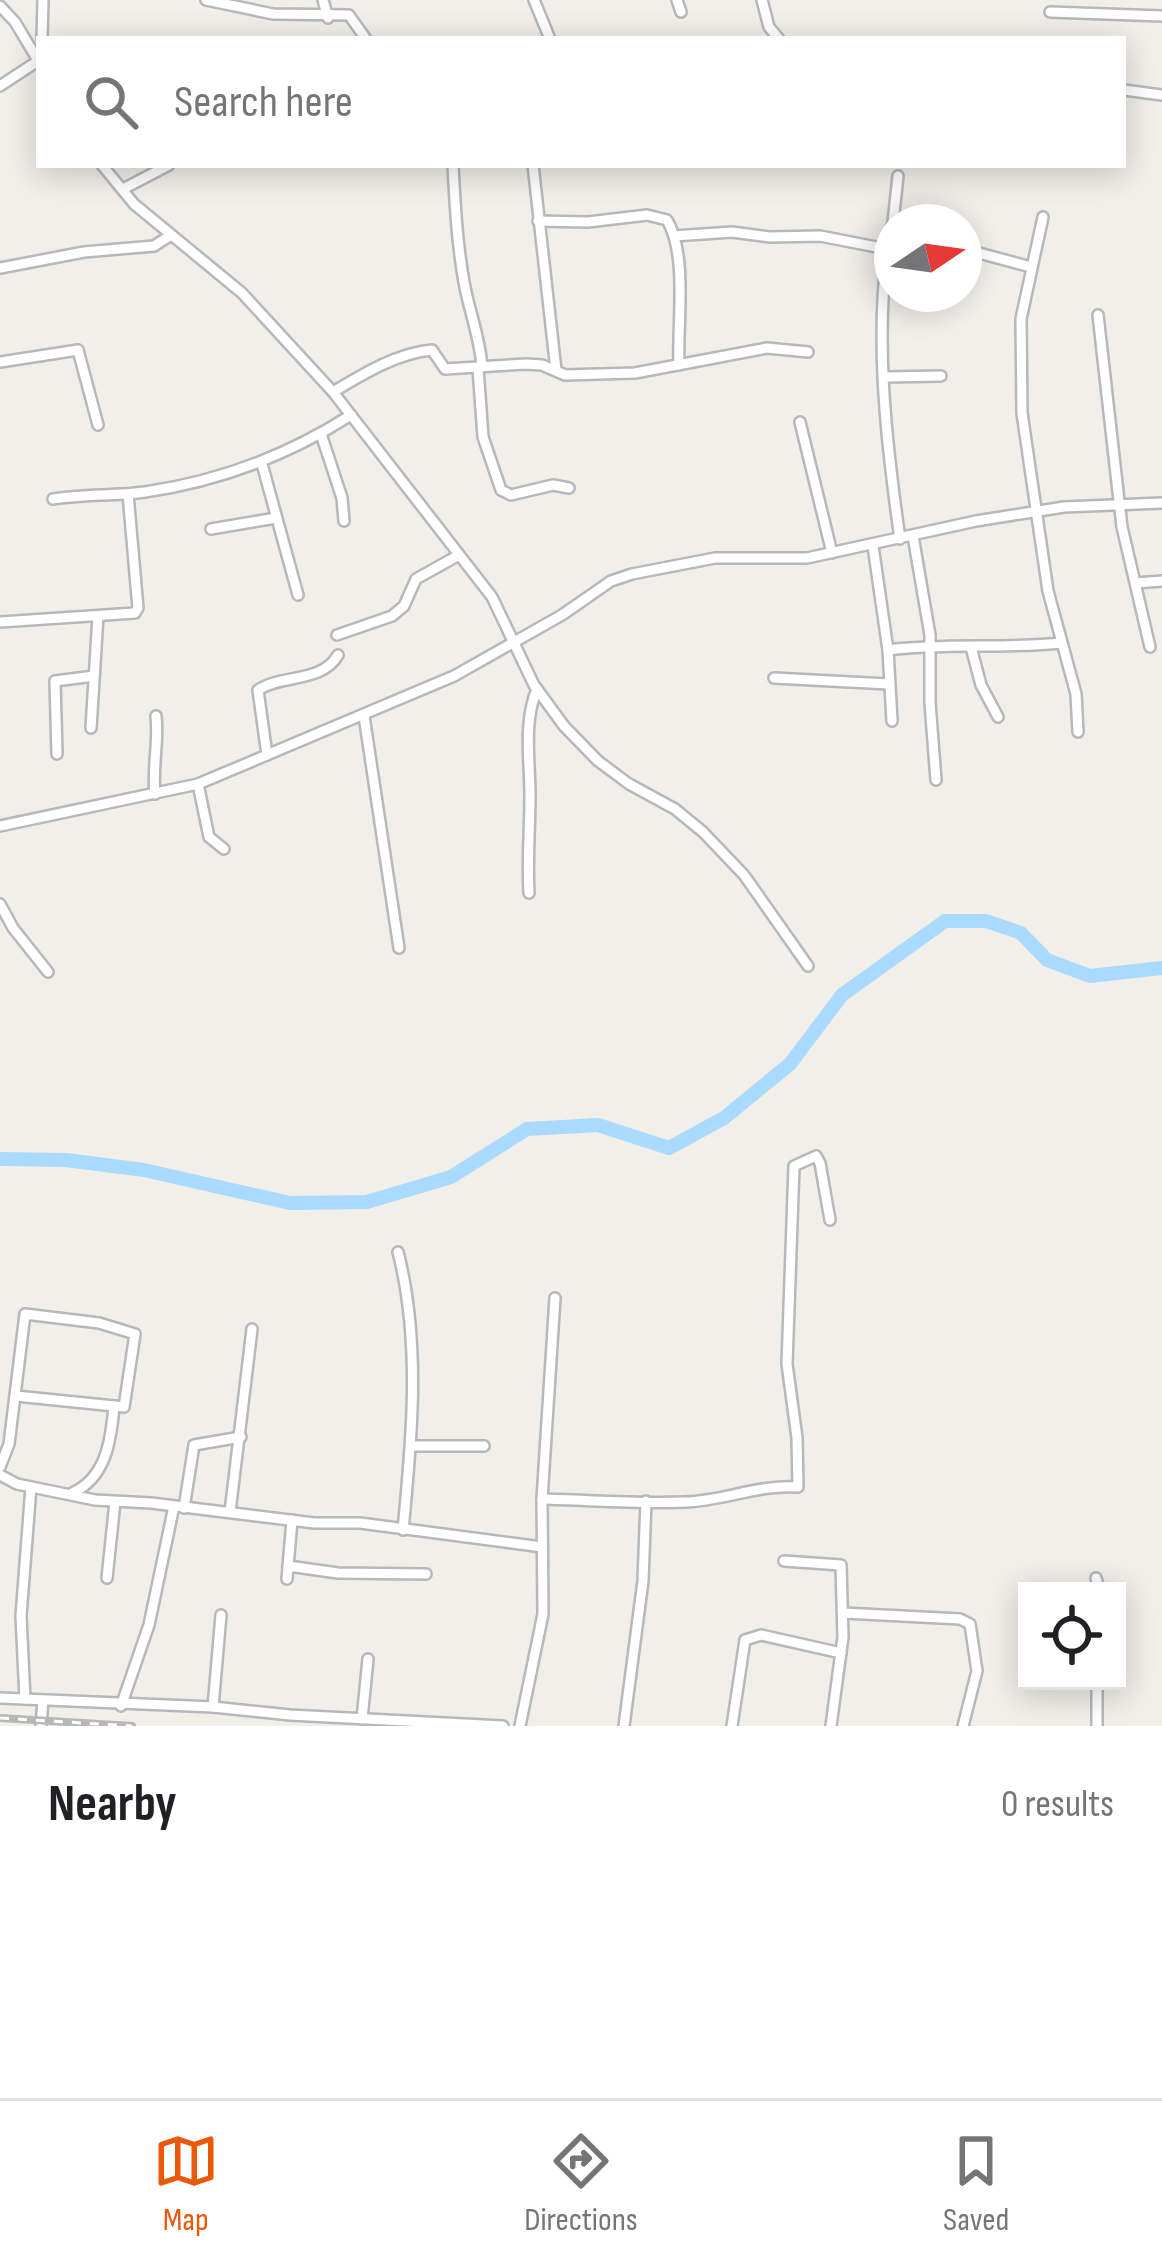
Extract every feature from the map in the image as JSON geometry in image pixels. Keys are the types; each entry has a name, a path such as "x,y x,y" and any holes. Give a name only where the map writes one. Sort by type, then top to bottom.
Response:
{"street":[{"path":"39,36 43,0"},
{"path":"206,0 253,12 352,17 364,36"},
{"path":"323,0 328,18"},
{"path":"534,0 549,36"},
{"path":"677,0 681,12"},
{"path":"762,0 769,28 776,36"},
{"path":"0,6 36,42"},
{"path":"1050,12 1162,16"},
{"path":"0,86 36,64"},
{"path":"1126,90 1162,95"},
{"path":"105,168 134,204 242,293 333,392 492,596 537,689 563,726 598,761 675,808 703,832 744,875 808,966"},
{"path":"123,189 163,168"},
{"path":"453,168 458,241 480,368 483,437 501,490 511,495 553,485 569,488"},
{"path":"532,168 556,370"},
{"path":"896,204 898,176"},
{"path":"538,221 589,222 646,214 667,220 674,236 679,285 679,365"},
{"path":"1043,217 1018,356 1048,591 1076,694 1078,732"},
{"path":"674,236 732,232 820,236 874,247"},
{"path":"0,268 84,252 154,246 171,235"},
{"path":"982,252 1031,267"},
{"path":"883,312 889,461 900,539"},
{"path":"1098,315 1122,526 1150,647"},
{"path":"333,392 379,366 424,350 432,350 445,369 526,364 565,375 635,373 767,348 808,352"},
{"path":"0,362 78,350 98,425"},
{"path":"886,377 941,376"},
{"path":"52,499 128,494 200,482 262,464 351,415"},
{"path":"800,422 832,554"},
{"path":"321,434 342,498 344,521"},
{"path":"262,464 298,595"},
{"path":"0,622 128,615 138,608 128,494"},
{"path":"0,826 198,784 454,676 562,615 611,581 632,574 715,558 832,554 1036,512 1162,503"},
{"path":"211,529 276,518"},
{"path":"913,536 930,644 929,704 936,780"},
{"path":"873,546 888,650 892,721"},
{"path":"337,635 392,616 404,606 416,579 459,555"},
{"path":"1136,583 1162,581"},
{"path":"91,728 98,616"},
{"path":"888,650 930,644 1003,649 1062,643"},
{"path":"971,647 981,685 998,717"},
{"path":"267,755 258,690 326,670 338,655"},
{"path":"57,754 55,681 94,676"},
{"path":"774,678 888,684"},
{"path":"529,893 528,722 537,689"},
{"path":"155,794 153,764 160,743 156,716"},
{"path":"364,716 398,949"},
{"path":"198,784 209,836 224,849"},
{"path":"0,904 48,972"},
{"path":"542,1499 688,1502 763,1487 798,1487 788,1348 793,1178 794,1166 801,1160 816,1156 820,1163 830,1220"},
{"path":"398,1252 411,1301 411,1446 403,1530"},
{"path":"520,1726 543,1614 542,1499 556,1298"},
{"path":"16,1396 124,1407 135,1334 99,1323 25,1315 9,1444 0,1471 31,1487 115,1502 360,1523 542,1547"},
{"path":"230,1512 252,1329"},
{"path":"72,1493 99,1474 114,1406"},
{"path":"122,1706 149,1625 194,1445 241,1437"},
{"path":"411,1446 484,1446"},
{"path":"25,1699 21,1616 31,1487"},
{"path":"623,1726 643,1581 646,1501"},
{"path":"107,1578 115,1502"},
{"path":"286,1579 292,1520"},
{"path":"784,1562 841,1565 844,1613 831,1726"},
{"path":"288,1566 338,1574 426,1574"},
{"path":"1096,1578 1097,1582"},
{"path":"844,1613 960,1619 970,1624 976,1671 963,1726"},
{"path":"213,1707 221,1615"},
{"path":"732,1726 745,1640 761,1635 841,1653"},
{"path":"362,1719 368,1659"},
{"path":"1097,1690 1097,1726"},
{"path":"0,1698 503,1726"},
{"path":"41,1726 44,1700"}],"waterway":[{"path":"0,1159 66,1160 144,1170 290,1203 367,1202 451,1177 527,1129 598,1125 669,1148 724,1118 790,1064 842,995 945,921 986,921 1021,933 1047,960 1090,976 1162,968"}],"railway":[{"path":"0,1718 132,1726"}]}
